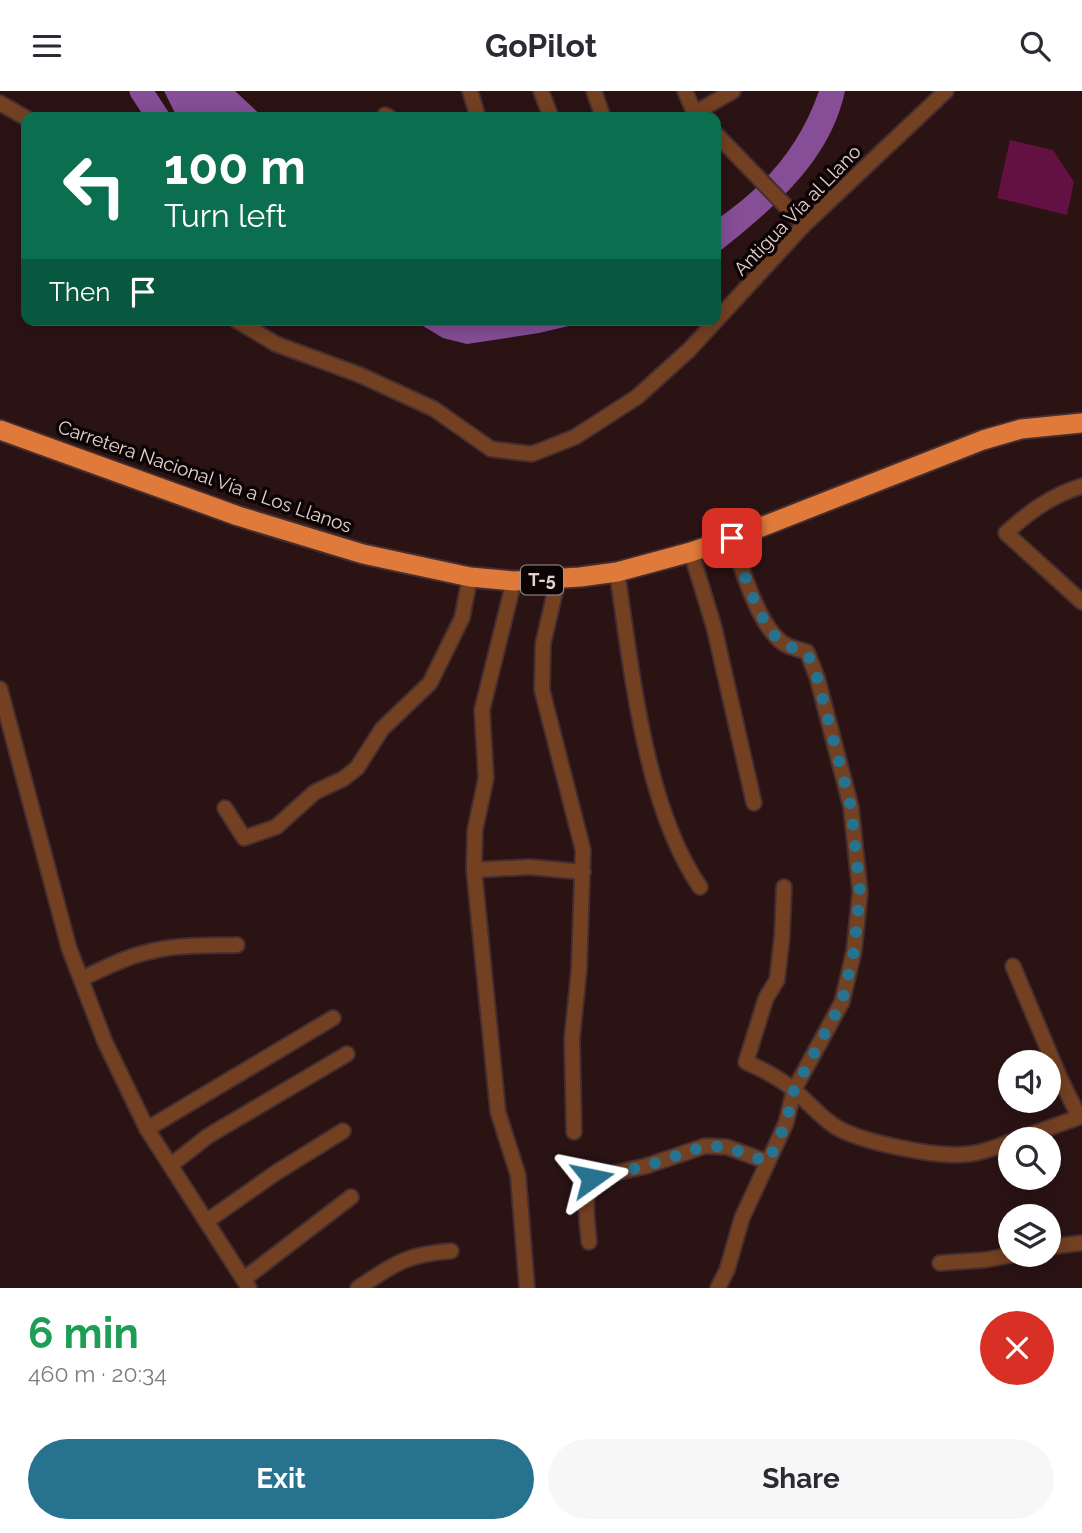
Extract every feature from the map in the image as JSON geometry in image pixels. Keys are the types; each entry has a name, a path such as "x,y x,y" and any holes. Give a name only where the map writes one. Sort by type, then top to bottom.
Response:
{"highway":[{"name":"Carretera Nacional Vía a Los Llanos","path":"0,430 238,516 363,554 470,577 514,581 617,572 691,552 983,440 1021,429 1082,423"}],"street":[{"path":"470,91 476,112"},
{"path":"541,91 549,112"},
{"path":"594,91 601,112"},
{"path":"685,91 695,112"},
{"path":"703,112 733,91"},
{"name":"Antigua Vía al Llano","path":"721,316 804,225 946,91"},
{"path":"0,103 21,114"},
{"path":"721,139 804,225"},
{"name":"Antigua Vía al Llano","path":"246,326 275,344 360,375 434,409 491,449 513,454 532,454 575,437 637,397 690,350 712,326"},
{"path":"1082,486 1032,509 1006,533 1082,602"},
{"path":"718,1288 727,1270 741,1218 786,1123 794,1090 842,1002 854,951 860,892 851,807 817,677 807,652 785,645 771,629 751,595 732,538"},
{"path":"691,552 715,627 754,803"},
{"path":"617,572 637,707 659,796 676,846 700,887"},
{"path":"225,808 244,838 254,837 275,827 315,792 343,779 357,768 382,729 430,683 462,618 470,577"},
{"path":"558,579 542,644 542,690 583,850 579,969 572,1039 574,1132"},
{"path":"514,581 482,710 486,778 475,830 474,870 498,1112 518,1175 527,1288"},
{"path":"0,689 6,729 69,948 105,1042 147,1129 246,1283 351,1197"},
{"path":"474,870 530,867 583,872"},
{"path":"784,887 777,980 765,997 746,1062 794,1090 831,1124 854,1137 952,1155 979,1153 998,1146"},
{"path":"81,979 149,951 184,946 237,945"},
{"path":"1013,966 1060,1079 1081,1117 1052,1127"},
{"path":"147,1129 333,1018"},
{"path":"171,1165 208,1136 347,1054"},
{"path":"206,1221 343,1131"},
{"path":"589,1242 585,1205 592,1178 646,1166 705,1146 727,1147 768,1162"},
{"path":"1061,1245 1082,1243"},
{"path":"358,1288 392,1265 421,1253 451,1251"},
{"path":"940,1263 998,1258"}],"shaded area":[{"path":"164,91 235,91 258,112 174,112"},
{"path":"819,91 845,91 826,141 812,163 777,203 721,250 721,216 750,194 778,164 791,148"},
{"path":"423,326 569,326 467,344 443,338"}],"building":[{"path":"1010,140 1053,150 1074,182 1067,215 997,198"}],"waterway":[{"path":"141,91 155,112"}],"route":[{"path":"592,1178 646,1166 705,1146 727,1147 768,1162 786,1123 794,1090 842,1002 854,951 860,892 851,807 817,677 807,652 785,645 771,629 751,595 732,538"}]}
